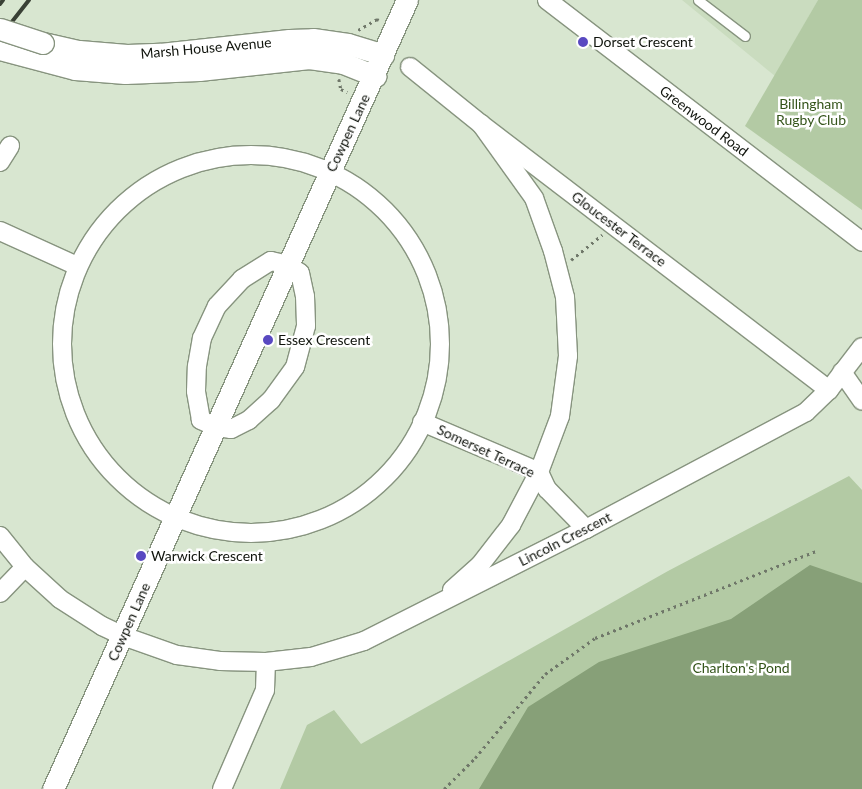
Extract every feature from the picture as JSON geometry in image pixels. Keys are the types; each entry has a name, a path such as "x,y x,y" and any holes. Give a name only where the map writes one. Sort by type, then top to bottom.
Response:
{"street":[{"name":"Cowpen Lane","path":"53,789 330,171 375,76 407,0"},
{"name":"Greenwood Road","path":"547,0 862,242"},
{"name":"Marsh House Avenue","path":"0,29 75,69 126,74 190,70 310,58 342,63 375,76"},
{"name":"Marsh House Avenue","path":"0,49 39,51 80,50 127,55 168,54 289,40 313,40 348,44 384,55"},
{"name":"Gloucester Terrace","path":"410,67 481,124 829,390"},
{"path":"432,606 480,565 510,525 539,472 560,416 568,356 565,297 534,198 481,124"},
{"path":"0,162 10,146"},
{"path":"262,153 288,156 330,171 377,203 404,234 427,274 438,311 440,360 433,396 408,452 382,482 349,508 314,525 276,534 243,533 196,526 150,505 124,486 96,453 77,419 66,383 62,334 65,310 77,266 90,244 113,214 147,184 173,170 225,156 262,153"},
{"path":"534,198 556,180"},
{"path":"0,231 77,266"},
{"path":"271,261 288,266 300,274 305,296 306,326 295,367 271,400 249,420 231,429 216,427 201,420 196,391 196,366 202,338 217,306 242,279 271,261"},
{"name":"Lincoln Crescent","path":"123,636 177,655 220,661 266,662 311,657 364,641 586,529 806,412 829,390 862,347"},
{"path":"842,372 862,401"},
{"name":"Somerset Terrace","path":"422,422 539,472 547,489 586,529"},
{"path":"0,536 26,567 60,599 102,626 123,636"},
{"path":"0,593 26,567"},
{"path":"222,789 265,690 266,662"}],"lane":[{"path":"698,0 745,36"}],"path":[{"path":"558,271 614,225"},
{"path":"444,789 475,758 545,674 595,638 818,550"}],"shaded area":[{"path":"682,0 818,0 775,76"},
{"name":"Charlton's Pond","path":"810,565 862,583 862,789 479,789 528,707 599,662 731,619"}],"green space":[{"name":"Billingham Rugby Club","path":"818,0 862,0 862,210 745,126"},
{"name":"Charlton's Pond","path":"849,476 862,490 862,789 280,789 307,725 334,710 361,744 668,571"}],"railway":[{"path":"0,4 3,0"},
{"path":"0,37 29,0"}],"place":[{"name":"Dorset Crescent","path":"583,42"},
{"name":"Essex Crescent","path":"268,340"},
{"name":"Warwick Crescent","path":"141,556"}]}
